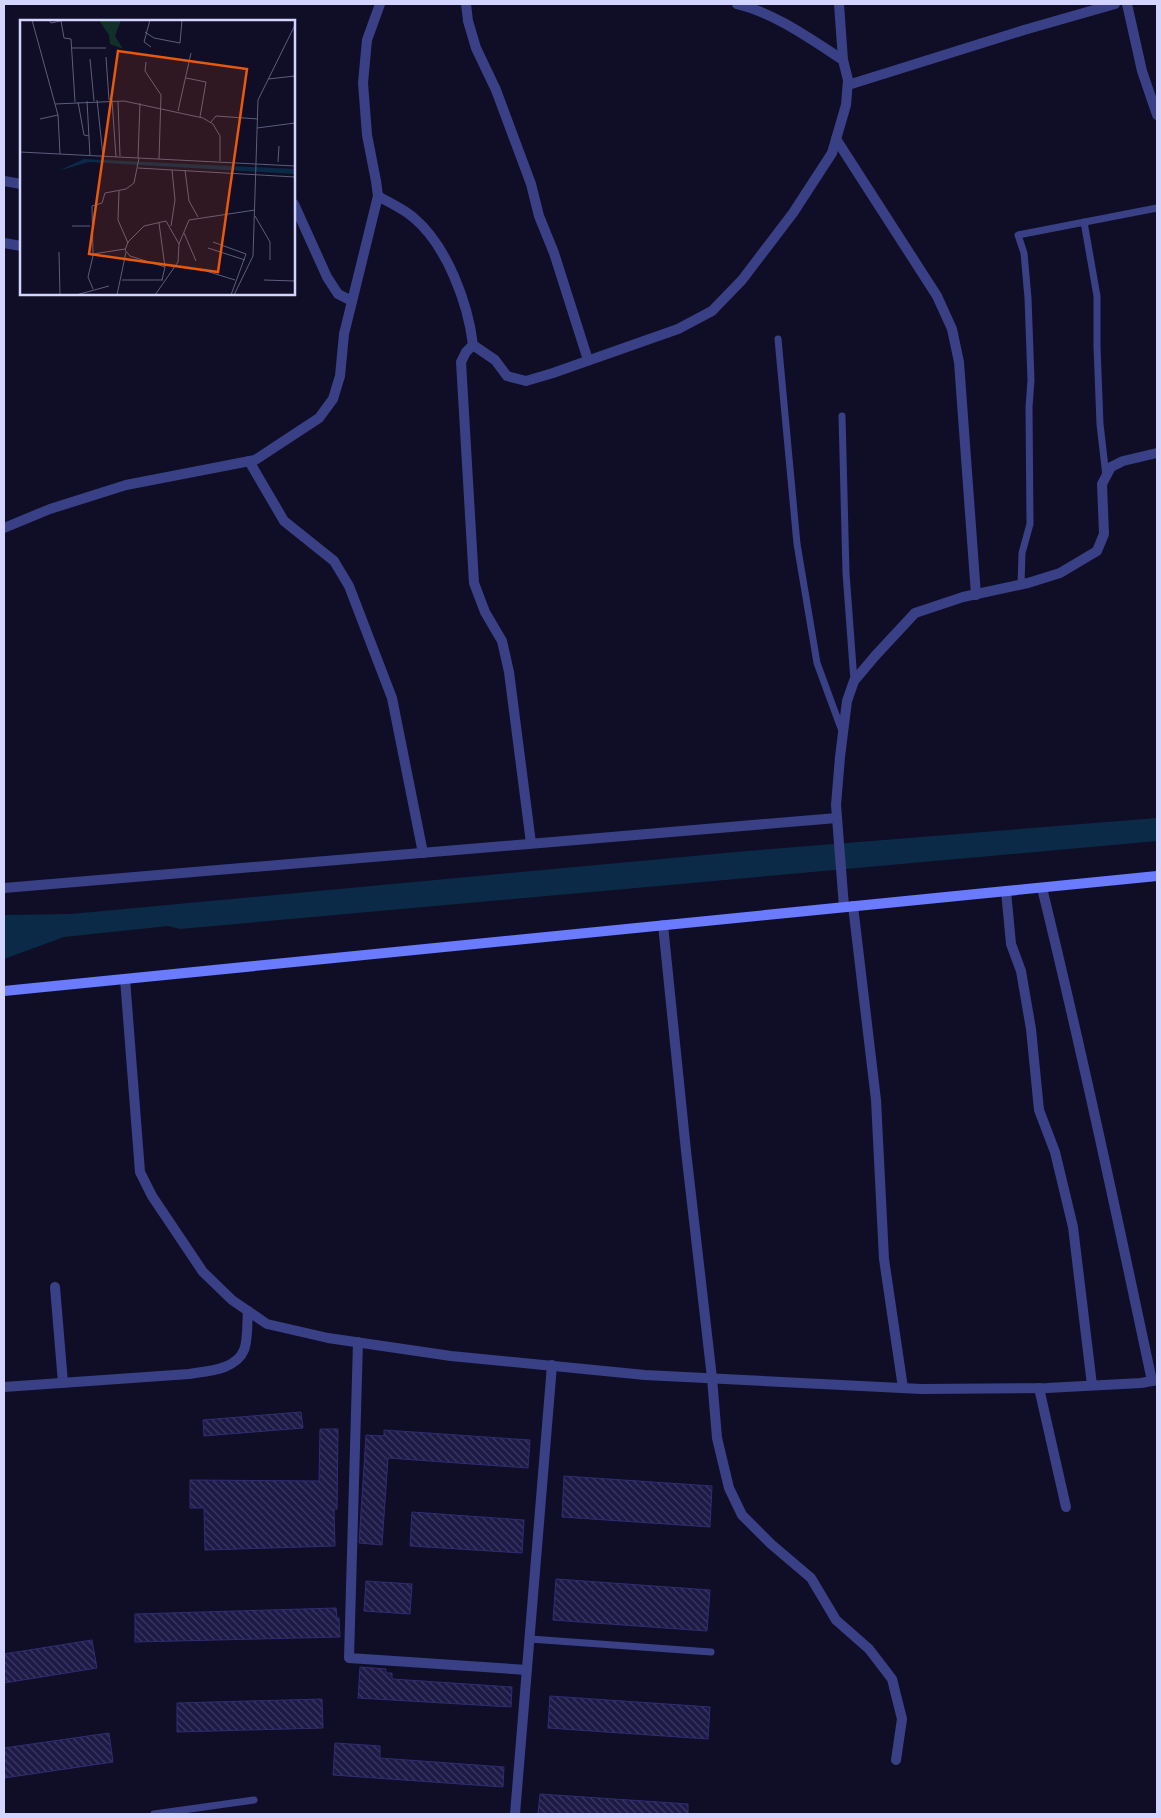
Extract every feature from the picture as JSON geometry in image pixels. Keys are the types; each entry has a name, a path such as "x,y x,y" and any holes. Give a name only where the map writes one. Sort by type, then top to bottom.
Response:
{"main road":[{"path":"4,991 1157,876"}],"street":[{"path":"4,528 50,509 126,485 255,460 319,418 333,399 340,376 344,334 378,196 367,134 363,83 368,40 380,4"},
{"path":"466,4 468,21 476,48 496,90 528,175 539,216 554,253 588,360"},
{"path":"737,4 747,6 796,30 843,60"},
{"path":"378,196 414,217 436,241 453,273 473,345 495,360 507,376 526,381 678,330 712,311 742,280 793,213 832,153 846,105 848,85 843,60 839,4"},
{"path":"848,85 1024,30 1115,4"},
{"path":"1127,4 1142,71 1157,116"},
{"path":"836,139 937,296 952,329 960,372 976,594"},
{"path":"4,181 20,184"},
{"path":"295,206 326,277 338,294 352,301"},
{"path":"4,243 20,246"},
{"path":"473,345 466,352 461,362 474,583 485,612 502,641 509,672 531,843"},
{"path":"903,1388 884,1259 876,1100 837,818 836,805 848,701 854,681 915,614 963,597 1021,585 1060,573 1097,552 1104,534 1102,484 1111,467 1123,461 1157,454"},
{"path":"249,461 284,521 334,561 349,586 392,698 423,852"},
{"path":"4,888 837,818"},
{"path":"125,979 140,1172 152,1196 202,1272 232,1300 267,1324 328,1338 451,1356 645,1375 903,1388 1039,1388 1154,1381 1042,888"},
{"path":"1006,891 1011,944 1021,971 1031,1029 1039,1110 1055,1152 1072,1227 1092,1385"},
{"path":"663,925 717,1438 729,1488 742,1515 811,1578 836,1620 870,1649 892,1680 902,1719 896,1760"},
{"path":"55,1287 63,1383"},
{"path":"4,1387 189,1374 218,1370 236,1361 244,1350 248,1311"},
{"path":"358,1342 350,1658 527,1670"},
{"path":"516,1814 552,1366"},
{"path":"1039,1388 1066,1507"}],"lane":[{"path":"1021,585 1022,553 1030,524 1028,407 1031,380 1028,298 1024,253 1018,235 1157,208"},
{"path":"1084,222 1097,296 1096,347 1106,477"},
{"path":"778,339 797,544 817,663 843,733"},
{"path":"842,416 846,573 854,681"},
{"path":"530,1639 711,1652"},
{"path":"154,1814 254,1800"}],"water":[{"path":"1157,818 1157,841 180,929 168,926 64,937 4,959 4,915 71,914 747,851"}],"building":[{"path":"301,1412 303,1428 204,1436 203,1420"},
{"path":"320,1429 338,1429 337,1509 334,1509 335,1546 205,1550 204,1508 190,1508 190,1480 319,1481"},
{"path":"384,1430 530,1440 528,1468 388,1458 382,1545 359,1543 366,1435 384,1436"},
{"path":"564,1476 712,1486 710,1527 562,1517"},
{"path":"412,1512 524,1520 522,1553 410,1546"},
{"path":"556,1579 710,1590 707,1631 553,1620"},
{"path":"366,1581 412,1584 410,1614 364,1611"},
{"path":"336,1608 337,1618 339,1618 340,1637 135,1642 135,1614"},
{"path":"92,1640 97,1668 4,1683 4,1654"},
{"path":"360,1667 386,1669 386,1673 392,1673 392,1679 512,1687 511,1707 358,1698"},
{"path":"550,1696 710,1707 708,1739 548,1728"},
{"path":"322,1699 323,1728 177,1732 177,1703"},
{"path":"109,1733 113,1762 4,1778 4,1748"},
{"path":"335,1743 380,1746 380,1758 504,1767 503,1787 333,1775"},
{"path":"540,1794 688,1804 688,1814 538,1814"}]}
